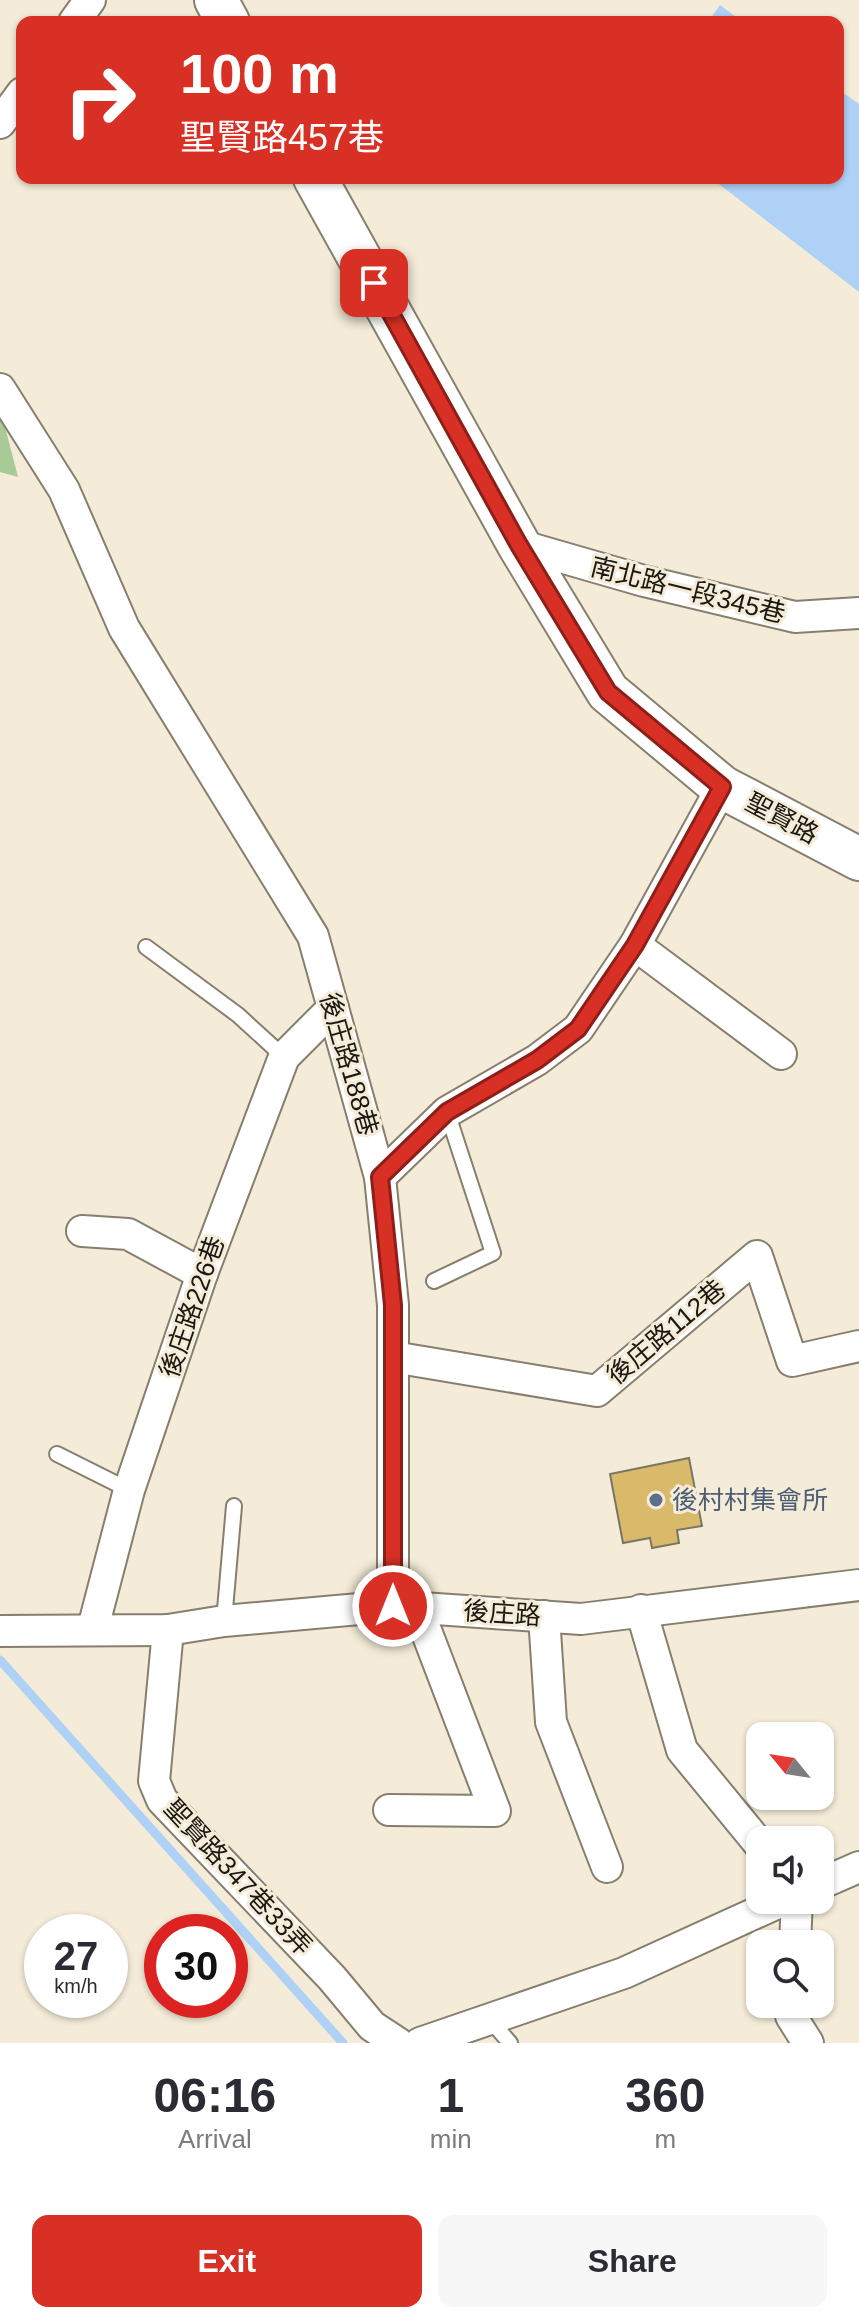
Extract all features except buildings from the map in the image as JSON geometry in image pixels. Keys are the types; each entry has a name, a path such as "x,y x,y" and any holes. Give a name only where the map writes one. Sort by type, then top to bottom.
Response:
{"street":[{"path":"0,123 16,101"},
{"name":"聖賢路","path":"318,184 519,545 608,692 722,787 859,859"},
{"name":"後庄路188巷","path":"0,389 64,490 124,628 313,936 380,1177 393,1305 405,1606"},
{"name":"南北路一段345巷","path":"519,545 644,581 795,617 859,613"},
{"path":"380,1177 447,1112 537,1060 578,1029 635,945 722,787"},
{"path":"635,945 781,1054"},
{"name":"後庄路226巷","path":"93,1628 129,1490 202,1274 284,1057 333,1008"},
{"path":"82,1231 128,1234 202,1274"},
{"name":"後庄路112巷","path":"393,1357 597,1391 757,1256 792,1361 859,1346"},
{"name":"後庄路","path":"0,1631 93,1628 168,1630 224,1621 405,1606 581,1619 641,1610 757,1600 859,1585"},
{"path":"389,1810 495,1811 405,1606"},
{"path":"641,1610 682,1750 746,1828"},
{"path":"544,1616 551,1722 607,1867"},
{"name":"聖賢路347巷33弄","path":"168,1630 154,1781 162,1800 332,1978 372,2026 398,2043"},
{"path":"834,1878 859,1867"},
{"path":"420,2043 500,2032 753,1914"},
{"path":"792,2018 808,2043"}],"lane":[{"path":"146,947 238,1015 284,1057"},
{"path":"434,1281 493,1253 447,1112"},
{"path":"57,1454 129,1490"},
{"path":"224,1621 234,1506"}],"green space":[{"path":"0,415 3,419 18,477 0,472"}],"water":[{"path":"720,5 735,16 712,16"},
{"path":"844,93 859,104 859,292 719,184 844,184"}],"waterway":[{"path":"0,1660 343,2043"}],"place":[{"name":"後村村集會所","path":"656,1500"}],"route":[{"path":"374,283 519,545 608,692 722,787 635,945 578,1029 537,1060 447,1112 380,1177 393,1305 393,1606"}]}
